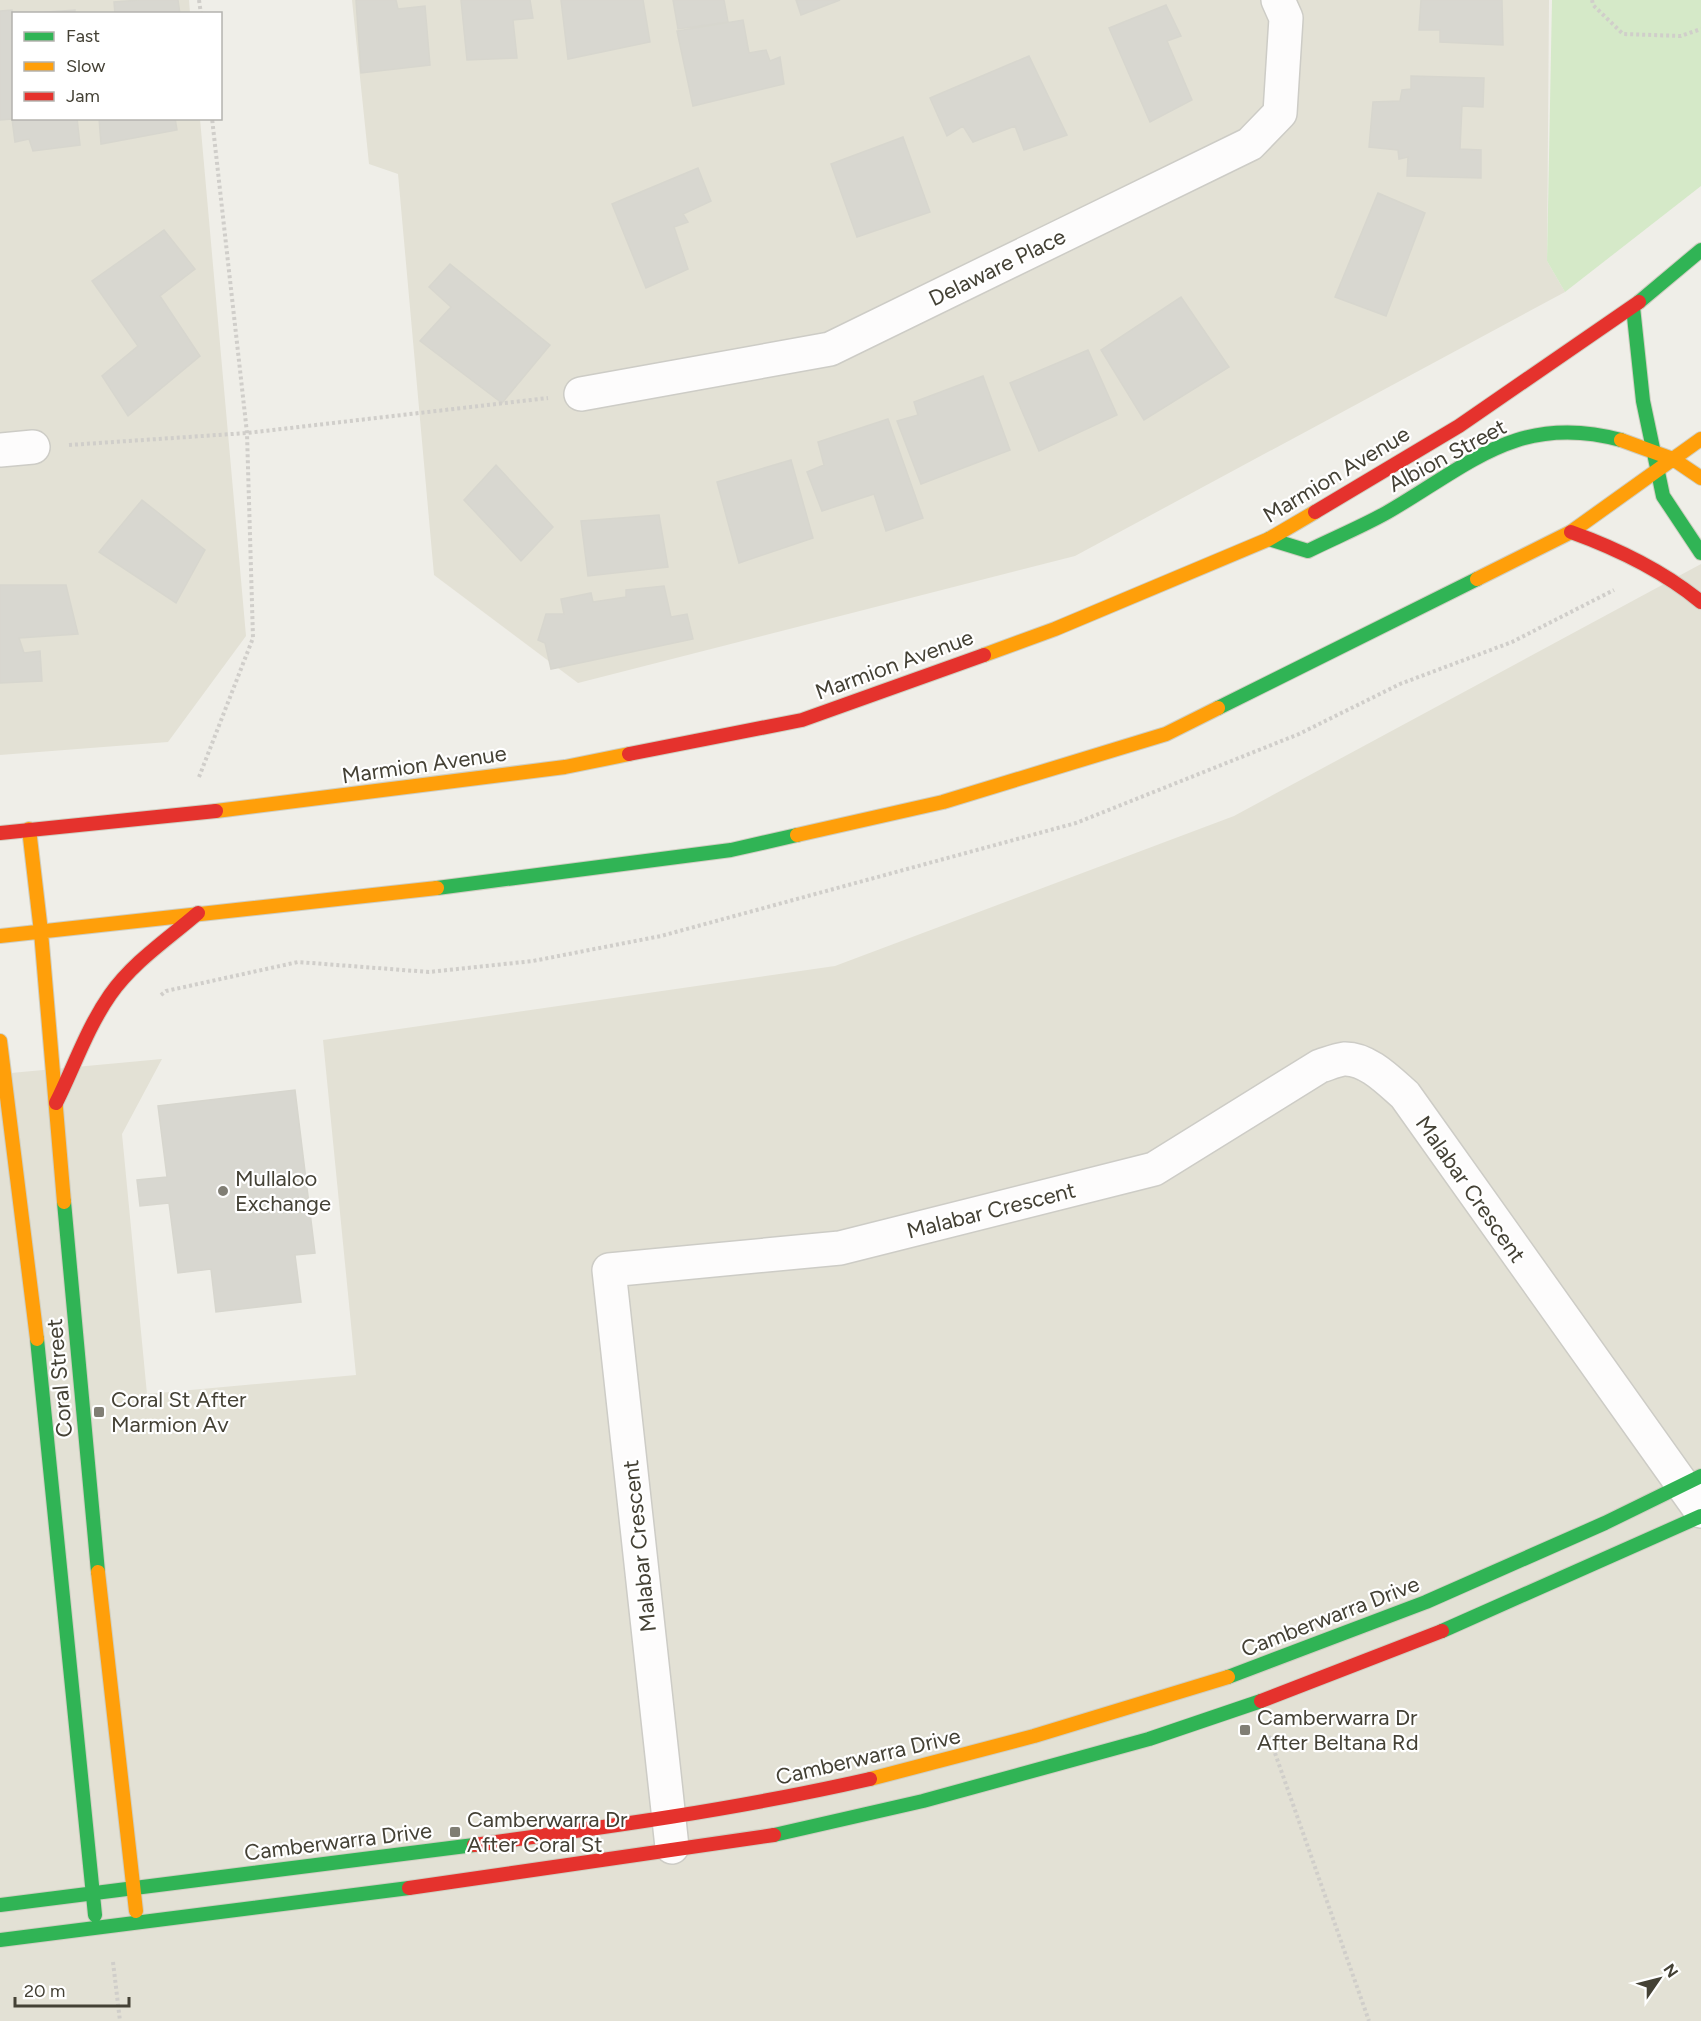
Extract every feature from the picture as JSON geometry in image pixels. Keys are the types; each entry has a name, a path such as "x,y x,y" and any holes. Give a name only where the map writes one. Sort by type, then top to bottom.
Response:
{"main road":[{"name":"Marmion Avenue","path":"0,833 184,815 565,767 802,720 1055,629 1269,538 1458,426 1634,307 1701,250"},
{"path":"1634,307 1643,401 1663,496 1701,553"},
{"name":"Albion Street","path":"1269,538 1308,550 1385,513 1462,467 1520,439 1552,431 1616,437 1673,460 1693,470 1701,478"},
{"path":"0,936 550,875 731,850 943,802 1166,734 1571,532 1701,439"},
{"path":"1571,532 1608,545 1649,567 1685,588 1701,602"},
{"name":"Coral Street","path":"29,829 41,932 91,1509 135,1888 137,1923"},
{"path":"56,1103 70,1077 87,1032 111,993 134,968 198,913"},
{"name":"Coral Street","path":"0,1041 48,1427 96,1926"},
{"name":"Camberwarra Drive","path":"0,1905 670,1818 783,1799 896,1773 1034,1736 1254,1669 1426,1602 1691,1481"},
{"path":"0,1940 401,1889 673,1850 778,1834 923,1801 1149,1739 1260,1702 1448,1629 1701,1516"}],"street":[{"name":"Delaware Place","path":"581,394 830,349 1250,144 1280,113 1286,18 1278,0"},
{"path":"0,450 33,447"},
{"name":"Malabar Crescent","path":"673,1850 609,1270 840,1248 1154,1169 1320,1066 1344,1059 1374,1070 1405,1095 1691,1481 1701,1511"}],"path":[{"path":"1592,0 1593,6 1623,34 1681,36 1701,29"},
{"path":"184,815 254,638 247,433 212,120"},
{"path":"33,447 247,433 581,394"},
{"path":"1260,1702 1369,2021"},
{"path":"112,1954 120,2021"}],"shaded area":[{"path":"0,0 189,0 190,12 12,12 12,120 200,120 246,636 168,742 0,755"},
{"path":"352,0 1549,0 1547,261 1565,292 1075,556 578,683 434,575 398,174 369,164"},
{"path":"1701,564 1701,2021 0,2021 0,1074 162,1059 122,1134 147,1394 356,1375 323,1040 835,966 1234,816"}],"green space":[{"path":"1552,0 1701,0 1701,186 1565,292 1547,261"}],"building":[{"path":"178,0 180,12 115,12 114,2"},
{"path":"356,0 396,0 398,9 425,6 430,65 361,73"},
{"path":"461,0 530,0 533,18 513,20 517,58 467,60"},
{"path":"561,0 643,0 650,42 568,59"},
{"path":"673,0 724,0 728,22 678,29"},
{"path":"796,0 840,0 801,15"},
{"path":"1421,0 1502,0 1503,45 1440,42 1440,30 1419,30"},
{"path":"1166,5 1181,36 1167,41 1192,100 1150,122 1109,28"},
{"path":"12,10 12,119 0,120 0,11"},
{"path":"75,10 75,12 47,12"},
{"path":"743,20 749,53 766,50 770,61 780,57 784,84 693,106 677,31"},
{"path":"1029,56 1067,135 1024,150 1015,126 973,142 963,126 947,136 930,98"},
{"path":"1411,76 1484,78 1483,107 1462,106 1460,149 1481,150 1481,178 1407,176 1408,157 1399,159 1398,150 1369,147 1373,102 1400,101 1402,90 1411,89"},
{"path":"12,120 77,120 80,145 33,151 29,139 15,142"},
{"path":"99,120 175,120 177,130 101,144"},
{"path":"903,137 930,212 857,237 831,164"},
{"path":"698,168 711,201 683,214 688,222 674,227 688,269 646,288 612,204"},
{"path":"1378,193 1425,213 1386,316 1335,297"},
{"path":"164,230 195,269 160,296 200,356 128,416 102,376 138,346 92,281"},
{"path":"450,264 550,345 502,403 420,341 451,307 429,287"},
{"path":"1181,297 1229,367 1144,420 1101,350"},
{"path":"1088,350 1117,415 1039,451 1010,383"},
{"path":"983,376 1010,450 921,484 897,421 918,415 914,402"},
{"path":"888,419 923,518 886,531 874,494 822,511 807,472 824,465 818,442"},
{"path":"791,460 813,538 739,563 717,482"},
{"path":"496,465 553,527 521,561 464,500"},
{"path":"142,500 205,550 176,603 99,552"},
{"path":"659,515 668,567 588,576 581,521"},
{"path":"0,585 66,585 78,634 19,638 24,653 40,651 42,681 0,683"},
{"path":"664,586 671,617 687,614 693,639 551,669 545,643 538,640 546,614 564,614 561,599 591,593 593,602 626,597 626,590"},
{"name":"Mullaloo Exchange","path":"295,1090 315,1253 295,1255 301,1302 216,1312 211,1269 178,1273 169,1203 140,1206 137,1180 167,1177 158,1106"}],"traffic: fast":[{"path":"1639,302 1701,250"},
{"path":"1633,307 1643,401 1663,496 1701,553"},
{"path":"1269,539 1308,551 1386,513 1470,461 1524,438 1553,433 1585,433 1621,440"},
{"path":"1218,708 1477,579"},
{"path":"437,888 731,850 797,835"},
{"path":"64,1202 98,1572"},
{"path":"37,1339 95,1915"},
{"path":"1228,1677 1426,1602 1605,1523 1701,1476"},
{"path":"1442,1631 1701,1516"},
{"path":"774,1835 923,1801 1149,1739 1261,1701"},
{"path":"0,1905 474,1845"},
{"path":"0,1940 409,1888"}],"traffic: slow":[{"path":"1477,579 1571,532 1701,439"},
{"path":"1621,440 1673,459 1701,478"},
{"path":"984,655 1055,629 1269,539 1315,512"},
{"path":"797,835 943,802 1166,734 1218,708"},
{"path":"216,811 565,767 629,754"},
{"path":"29,829 41,932 64,1202"},
{"path":"0,936 437,888"},
{"path":"0,1041 37,1339"},
{"path":"98,1572 136,1911"},
{"path":"870,1779 1034,1736 1228,1677"}],"traffic: jam":[{"path":"1315,512 1459,426 1639,302"},
{"path":"1571,532 1639,561 1671,580 1701,602"},
{"path":"629,754 802,720 984,655"},
{"path":"0,833 216,811"},
{"path":"56,1103 88,1034 110,995 140,961 198,913"},
{"path":"1261,1701 1442,1631"},
{"path":"474,1845 722,1808 870,1779"},
{"path":"409,1888 774,1835"}],"place":[{"name":"Mullaloo Exchange","path":"223,1191"},
{"name":"Coral St After Marmion Av","path":"99,1412"},
{"name":"Camberwarra Dr After Beltana Rd","path":"1245,1730"},
{"name":"Camberwarra Dr After Coral St","path":"455,1832"}]}
